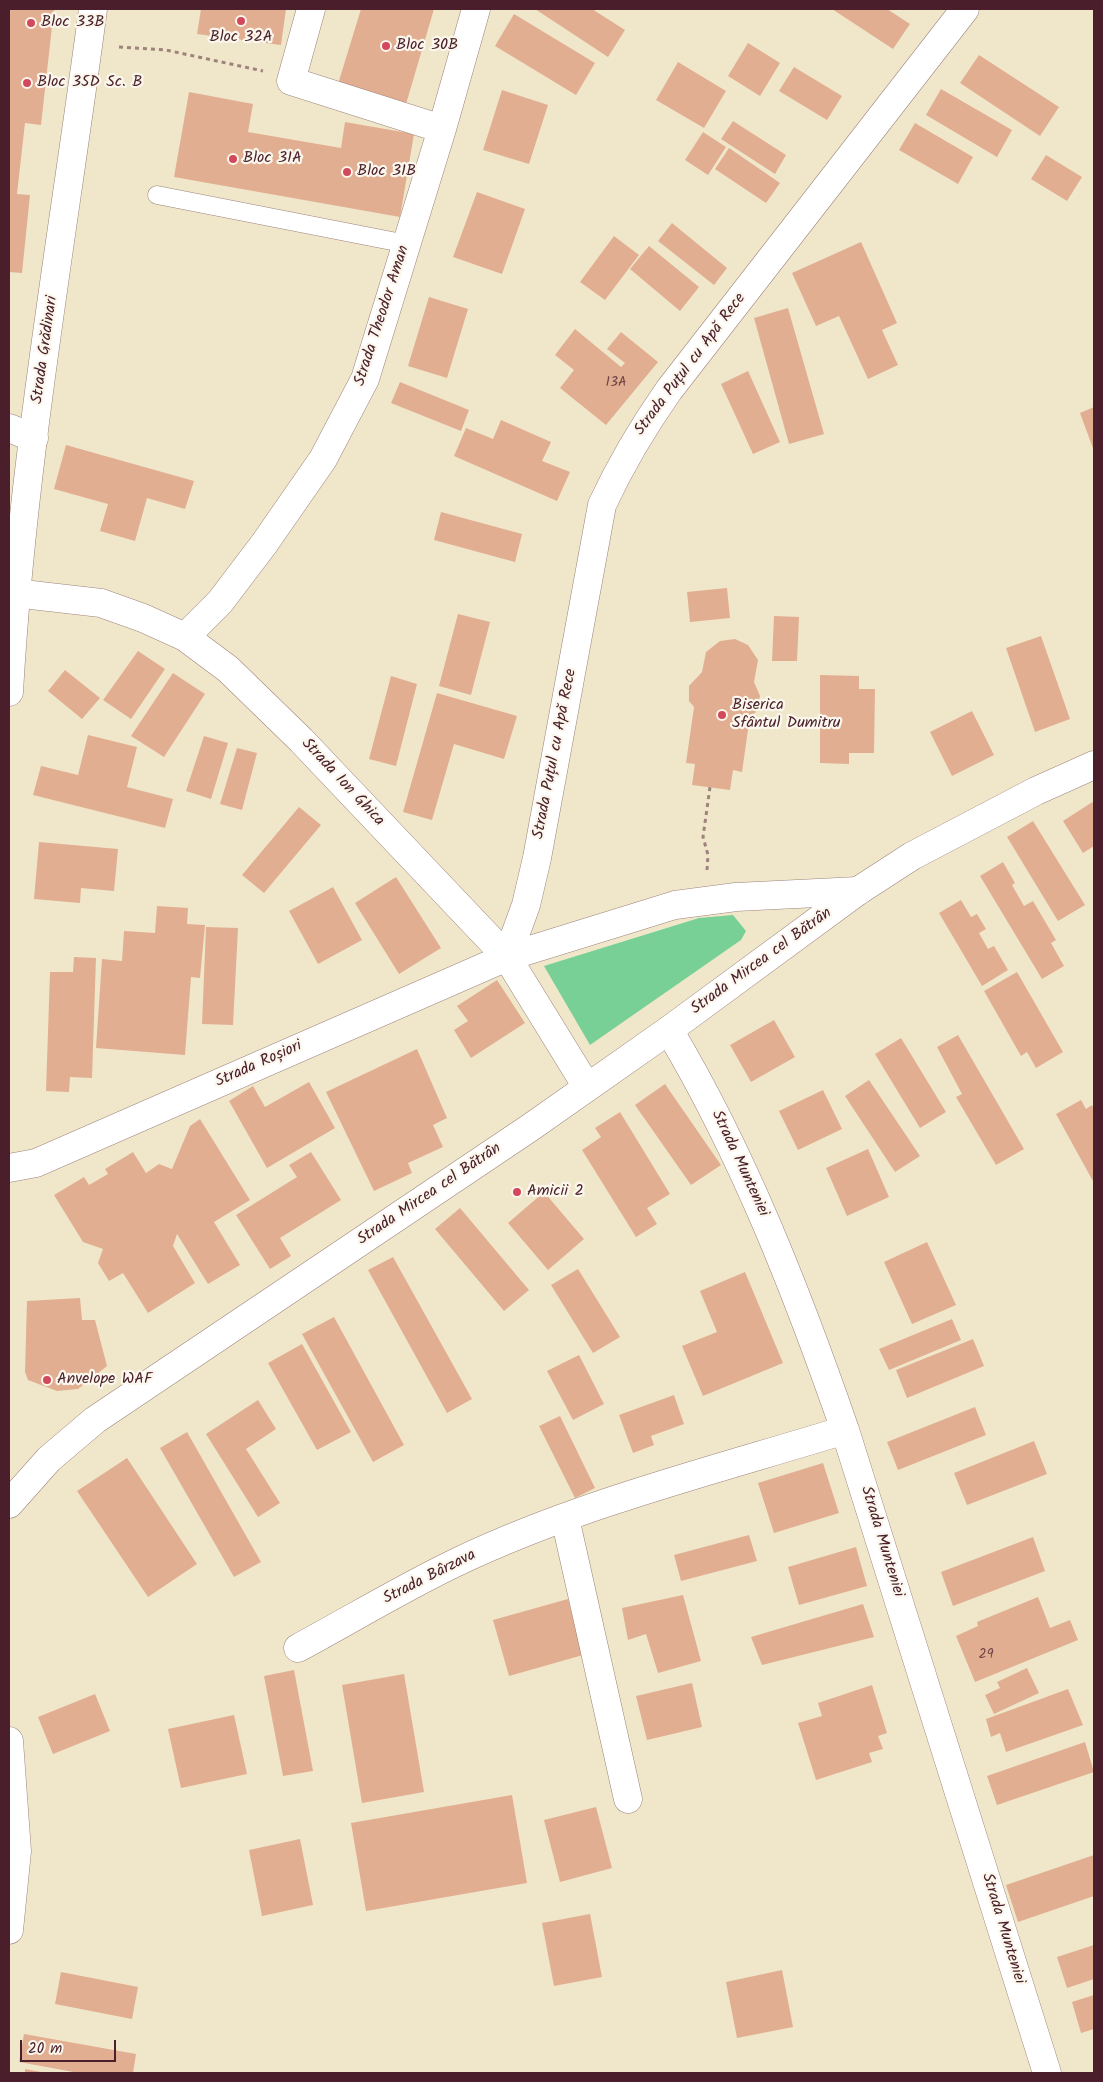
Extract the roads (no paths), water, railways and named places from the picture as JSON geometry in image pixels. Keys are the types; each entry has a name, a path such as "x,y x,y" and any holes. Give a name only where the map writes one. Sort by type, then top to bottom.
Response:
{"street":[{"name":"Strada Grădinari","path":"9,692 14,593 94,9"},
{"path":"311,9 291,81 442,129"},
{"name":"Strada Theodor Aman","path":"185,637 220,602 323,459 365,379 442,129 476,9"},
{"name":"Strada Puțul cu Apă Rece","path":"507,957 526,905 537,858 602,505 620,467 637,437 669,390 965,9"},
{"path":"9,428 34,438"},
{"name":"Strada Ion Ghica","path":"14,593 101,603 144,618 185,637 228,669 301,740 507,957 587,1087"},
{"name":"Strada Mircea cel Bătrân","path":"9,1504 49,1459 95,1420 587,1087 669,1030 858,891 912,856 1036,791 1094,765"},
{"name":"Strada Mircea cel Bătrân","path":"507,957 675,905 736,896 858,891"},
{"name":"Strada Roșiori","path":"9,1168 36,1162 507,957"},
{"name":"Strada Munteniei","path":"669,1030 719,1119 754,1193 811,1331 846,1430 1047,2073"},
{"name":"Strada Bârzava","path":"298,1648 455,1563 565,1518 846,1430"},
{"path":"565,1518 628,1799"},
{"path":"9,1741 17,1851 9,1930"}],"lane":[{"path":"157,195 407,244"}],"place":[{"name":"Bloc 32A","path":"241,21"},
{"name":"Bloc 33B","path":"31,23"},
{"name":"Bloc 30B","path":"386,46"},
{"name":"Bloc 35D Sc. B","path":"27,83"},
{"name":"Bloc 31A","path":"233,159"},
{"name":"Bloc 31B","path":"347,172"},
{"name":"Biserica Sfântul Dumitru","path":"722,715"},
{"name":"Amicii 2","path":"517,1192"},
{"name":"Anvelope WAF","path":"47,1380"}]}
